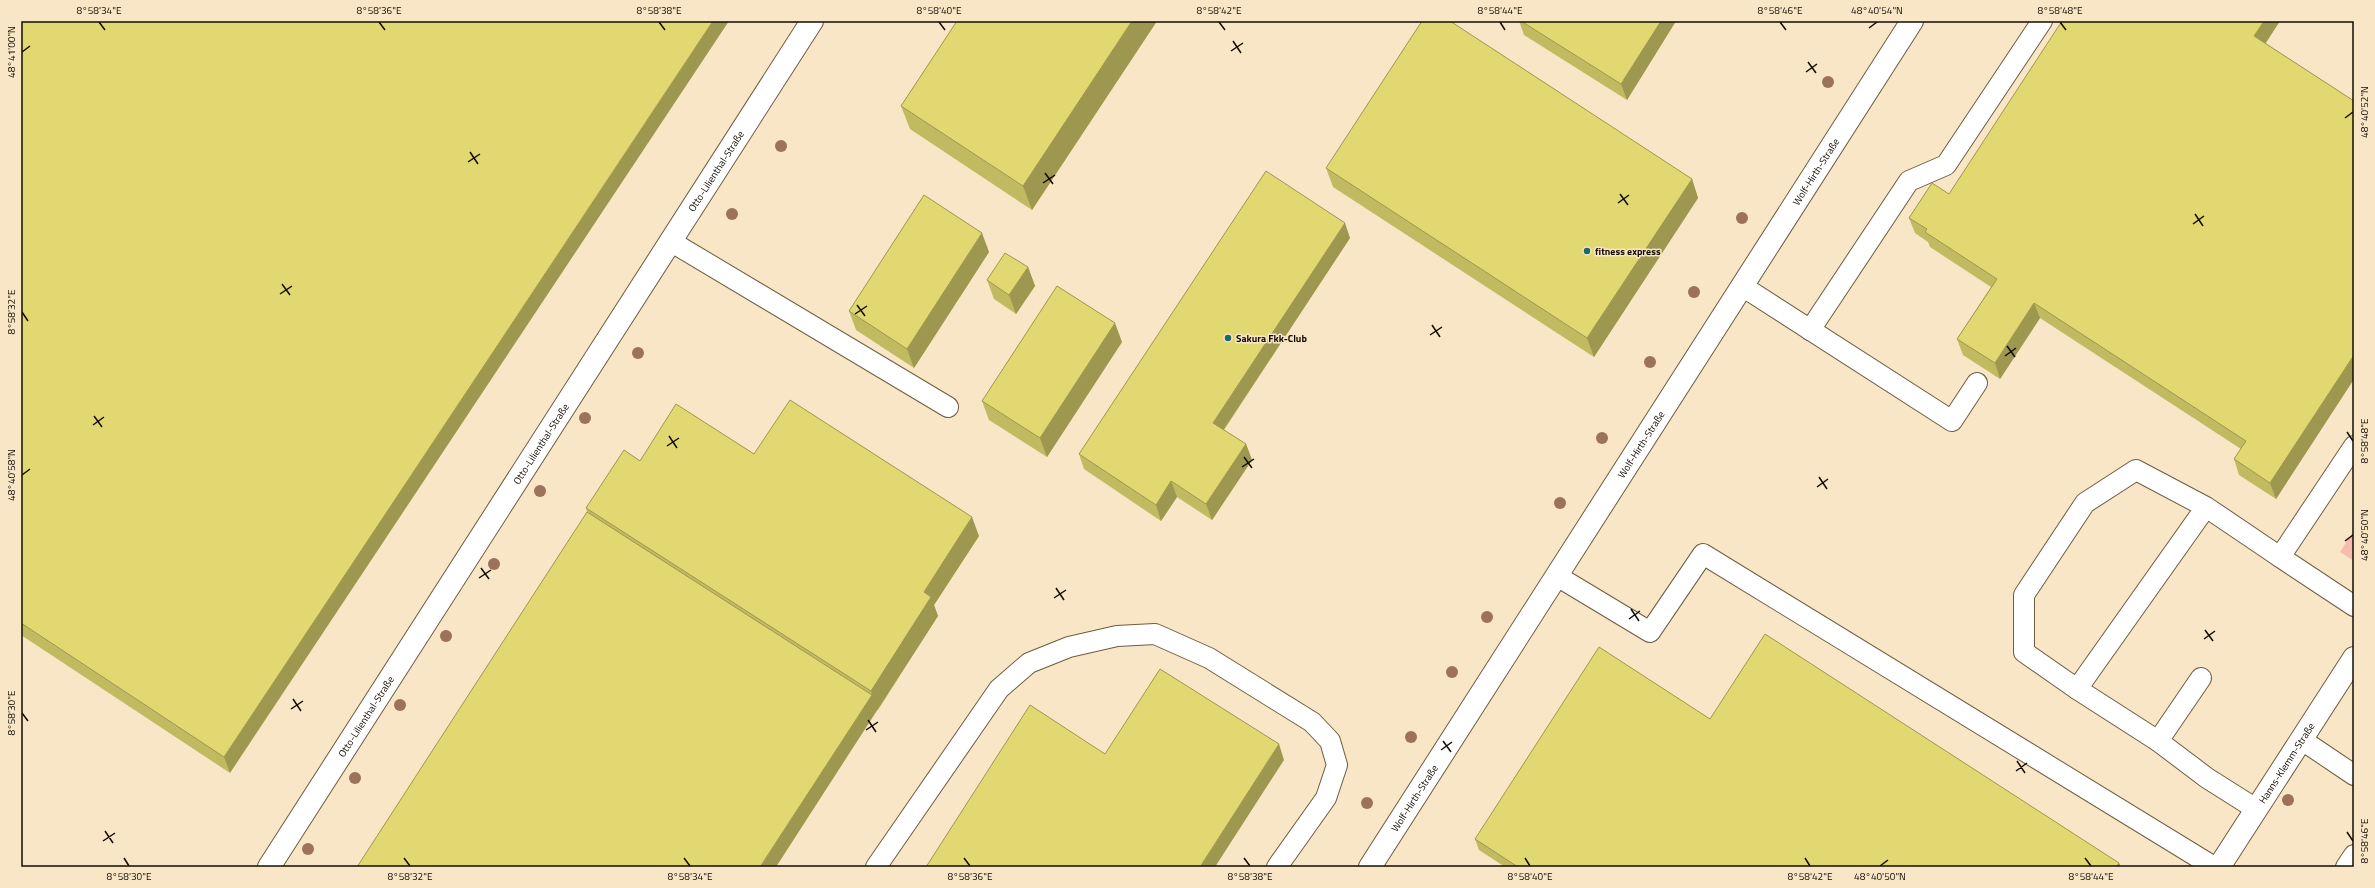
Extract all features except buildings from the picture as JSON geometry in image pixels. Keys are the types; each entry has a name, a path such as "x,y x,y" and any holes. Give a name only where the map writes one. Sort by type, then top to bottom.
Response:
{"street":[{"name":"Otto-Lilienthal-Straße","path":"269,867 812,21"},
{"name":"Wolf-Hirth-Straße","path":"1370,867 1912,21"},
{"name":"Hanns-Klemm-Straße","path":"2219,867 2354,658"}],"lane":[{"path":"1810,330 1909,182 1946,165 2042,21"},
{"path":"670,241 948,407"},
{"path":"1742,286 1952,421 1977,383"},
{"path":"2280,557 2354,446"},
{"path":"2256,809 2207,778 2158,741 2077,689 2024,652 2024,595 2085,503 2136,470 2206,508 2354,606"},
{"path":"2077,689 2206,508"},
{"path":"1557,576 1650,632 1703,554 2214,867"},
{"path":"876,867 999,689 1029,662 1069,647 1117,636 1155,634 1209,658 1312,722 1330,741 1337,765 1326,798 1277,867"},
{"path":"2158,741 2201,678"},
{"path":"2302,740 2354,774"},
{"path":"2346,867 2354,855"}],"shaded area":[{"path":"2354,530 2354,561 2340,552"}],"place":[{"name":"fitness express","path":"1587,251"},
{"name":"Sakura Fkk-Club","path":"1228,338"}]}
